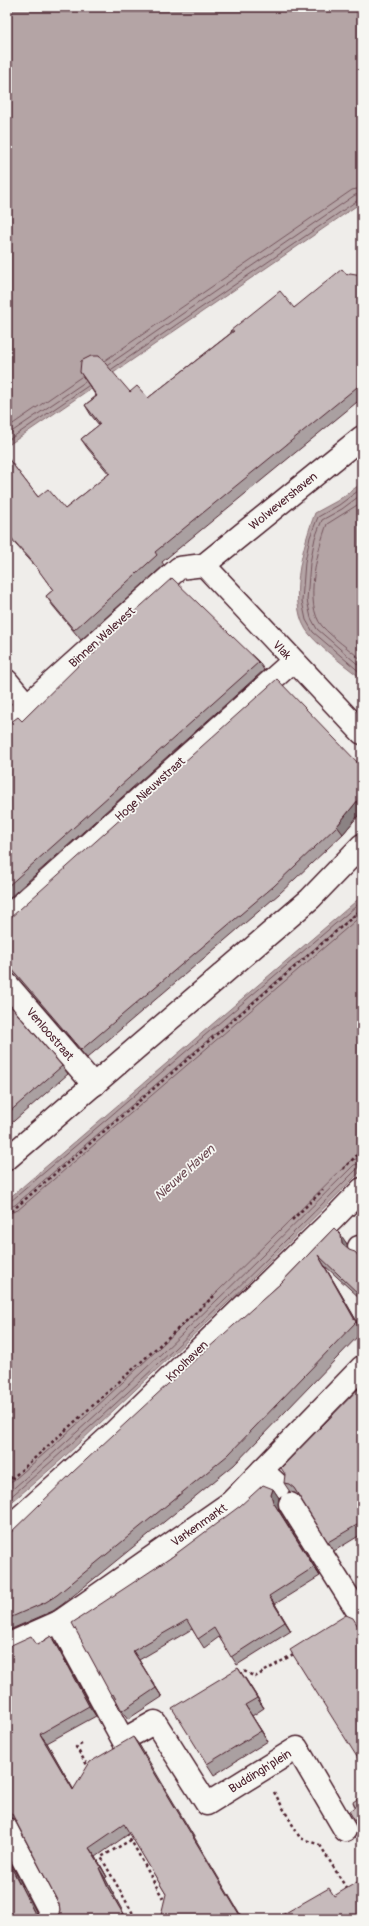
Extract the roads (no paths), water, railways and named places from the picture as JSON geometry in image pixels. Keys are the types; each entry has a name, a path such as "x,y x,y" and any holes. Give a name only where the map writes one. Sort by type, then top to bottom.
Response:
{"street":[{"name":"Wolwevershaven","path":"204,565 362,437"},
{"name":"Vlak","path":"204,565 362,733"},
{"name":"Binnen Walevest","path":"7,723 180,568 204,565"},
{"name":"Hoge Nieuwstraat","path":"7,917 293,661"},
{"path":"7,681 27,706"},
{"path":"7,1160 310,899 362,845"},
{"name":"Venloostraat","path":"7,984 94,1085"},
{"name":"Knolhaven","path":"7,1530 111,1435 362,1189"},
{"name":"Varkenmarkt","path":"7,1645 59,1622 231,1502 362,1367"},
{"path":"262,1470 279,1486"},
{"path":"290,1504 360,1615"},
{"name":"Buddingh'plein","path":"59,1622 123,1740 155,1722 207,1804 297,1748 345,1830"},
{"path":"7,1829 54,1919"}],"water":[{"path":"7,7 362,7 362,202 7,446"},
{"path":"362,483 362,679 315,641 310,635 303,623 297,593 302,558 315,513 337,501"},
{"name":"Nieuwe Haven","path":"362,896 362,1170 242,1289 62,1459 7,1506 7,1200"}]}
